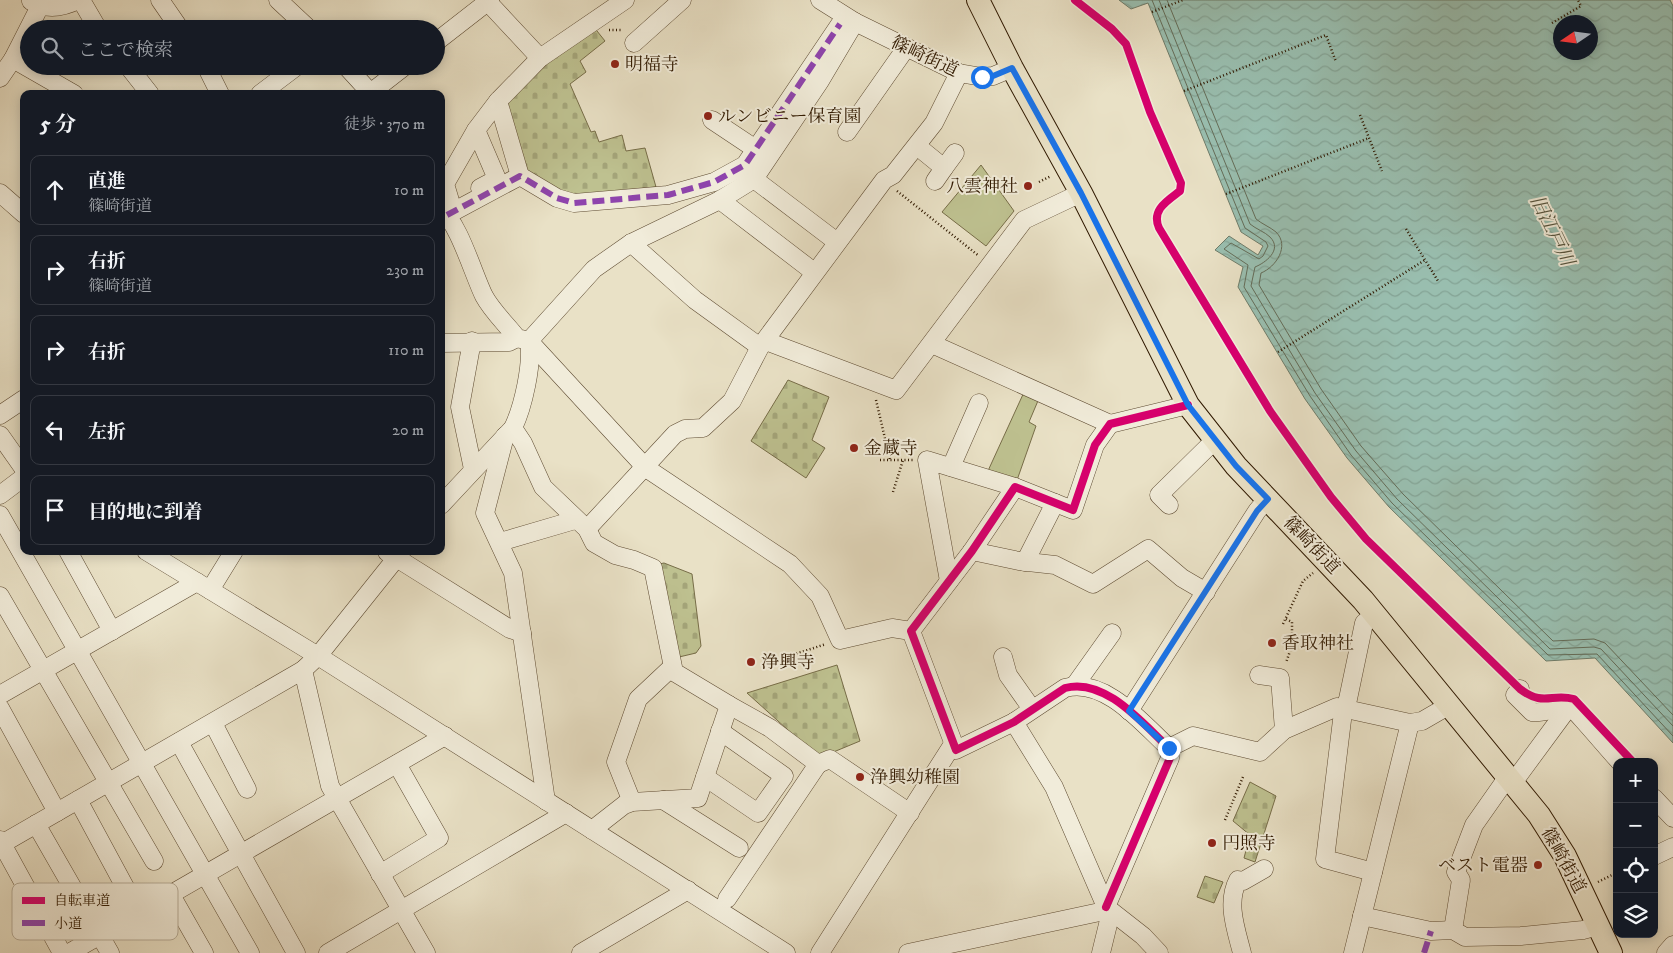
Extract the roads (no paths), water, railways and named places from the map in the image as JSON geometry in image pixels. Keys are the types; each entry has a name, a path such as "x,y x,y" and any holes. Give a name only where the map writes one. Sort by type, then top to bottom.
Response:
{"main road":[{"path":"978,0 1012,68"},
{"name":"篠崎街道","path":"1012,68 1081,193 1188,405 1236,466 1374,614 1539,815 1565,856 1611,953"}],"street":[{"path":"28,20 35,3 56,7 79,0 92,20"},
{"path":"160,0 174,20"},
{"path":"278,0 299,20"},
{"path":"624,0 596,22 540,58 498,101 476,130 446,184 445,210 485,298 646,468 790,564 820,596 840,640 892,628 911,631"},
{"path":"635,41 682,0"},
{"name":"篠崎街道","path":"820,0 847,23 959,72 982,77 993,76 1012,68"},
{"path":"445,35 488,1 540,58"},
{"path":"498,101 520,176 557,198 574,203 668,196 714,182 762,154 820,81 847,23"},
{"path":"0,78 13,59 20,41"},
{"path":"847,132 906,48"},
{"path":"13,59 20,63"},
{"path":"500,542 581,525 646,468 676,434 685,429 704,428 732,401 763,344 814,272 884,180 893,175 934,123 959,72"},
{"path":"41,75 67,90"},
{"path":"135,75 147,90"},
{"path":"210,75 218,90"},
{"path":"265,90 285,75"},
{"path":"354,75 367,90"},
{"path":"373,90 392,75"},
{"path":"712,120 762,154"},
{"path":"445,210 497,179 476,130"},
{"path":"917,146 939,174 955,153"},
{"path":"445,346 472,341 509,342 523,340 594,269 631,243 720,200 754,179 762,154"},
{"path":"445,210 520,176"},
{"path":"754,179 837,242"},
{"path":"0,193 20,210"},
{"path":"631,243 695,300 763,344 896,390 1024,220 1081,193"},
{"path":"720,200 814,272"},
{"path":"445,496 509,432 517,419 531,355 523,340"},
{"path":"472,341 460,407 473,469"},
{"path":"932,344 1110,424 1188,405"},
{"path":"0,415 20,402"},
{"path":"951,467 979,403"},
{"path":"949,581 927,460 1015,487 1073,510 1095,445 1110,424"},
{"path":"509,432 523,443 543,487 581,525 594,543 614,555 634,560 653,568 674,672 770,728 818,764"},
{"path":"509,432 485,513 513,573 546,800"},
{"path":"0,435 20,463"},
{"path":"1169,505 1159,495 1216,439"},
{"path":"0,495 20,480"},
{"path":"911,631 972,551 1015,487"},
{"path":"1129,711 1257,511 1268,499"},
{"path":"1026,562 1056,503"},
{"path":"0,515 20,550"},
{"path":"972,551 1026,562 1055,565 1093,584 1148,549 1182,578 1206,592"},
{"path":"23,555 250,953"},
{"path":"70,555 112,631"},
{"path":"0,695 112,631 203,586 230,555"},
{"path":"23,883 1,843 303,670 318,656 394,555"},
{"path":"398,555 510,630 522,632"},
{"path":"164,557 203,586 318,656 786,953"},
{"path":"0,596 154,861"},
{"path":"1373,872 1325,859 1332,787 1343,712 1346,708 1364,623 1374,614"},
{"path":"911,631 956,750 1014,722 1065,688 1075,686 1104,693 1129,711 1169,748 1170,758 1109,910 1101,953"},
{"path":"1075,686 1112,634"},
{"path":"1003,657 1008,675 1032,709"},
{"path":"632,802 616,762 638,699 672,668"},
{"path":"303,670 330,786 426,953"},
{"path":"1259,675 1280,678 1284,730"},
{"path":"1520,689 1515,695 1532,712 1568,708 1576,710 1594,734 1616,758"},
{"path":"592,830 624,805 632,802 698,798 729,705"},
{"path":"1169,748 1193,736 1260,752 1284,730 1337,707 1410,723 1422,721 1448,706"},
{"path":"0,708 57,812"},
{"path":"1453,930 1461,880 1456,872 1474,825 1568,708"},
{"path":"212,722 247,788"},
{"path":"1014,722 1054,787 1109,910 1143,936 1159,953"},
{"path":"1353,953 1410,723"},
{"path":"705,777 758,813 784,776 720,731"},
{"path":"178,891 444,736"},
{"path":"179,742 296,953"},
{"path":"820,953 953,744"},
{"path":"727,899 818,764 830,759 910,813"},
{"path":"380,874 439,838 397,764"},
{"path":"78,800 123,883"},
{"path":"662,800 738,848"},
{"path":"1657,803 1665,817"},
{"path":"328,953 566,813"},
{"path":"36,824 70,883"},
{"path":"1658,854 1673,847"},
{"path":"1242,953 1232,906 1233,890 1238,880 1243,882 1264,868"},
{"path":"581,953 688,890"},
{"path":"178,907 204,953"},
{"path":"908,953 1109,910"},
{"path":"1362,916 1431,932 1453,930 1465,938 1521,936 1583,930 1598,926"},
{"path":"55,940 62,953"},
{"path":"69,953 91,940"},
{"path":"103,940 110,953"},
{"path":"1666,953 1673,945"}],"water":[{"name":"旧江戸川","path":"1119,0 1670,0 1673,6 1673,743 1595,658 1546,661 1389,507 1347,458 1305,399 1238,287 1243,267 1215,250 1229,236 1258,255 1263,246 1241,232 1148,3 1131,9"}],"place":[{"name":"明福寺","path":"615,64"},
{"name":"ルンビニー保育園","path":"708,116"},
{"name":"八雲神社","path":"1028,186"},
{"name":"金蔵寺","path":"854,448"},
{"name":"香取神社","path":"1272,643"},
{"name":"浄興寺","path":"751,662"},
{"name":"浄興幼稚園","path":"860,777"},
{"name":"円照寺","path":"1212,843"},
{"name":"ベスト電器","path":"1538,865"}]}
